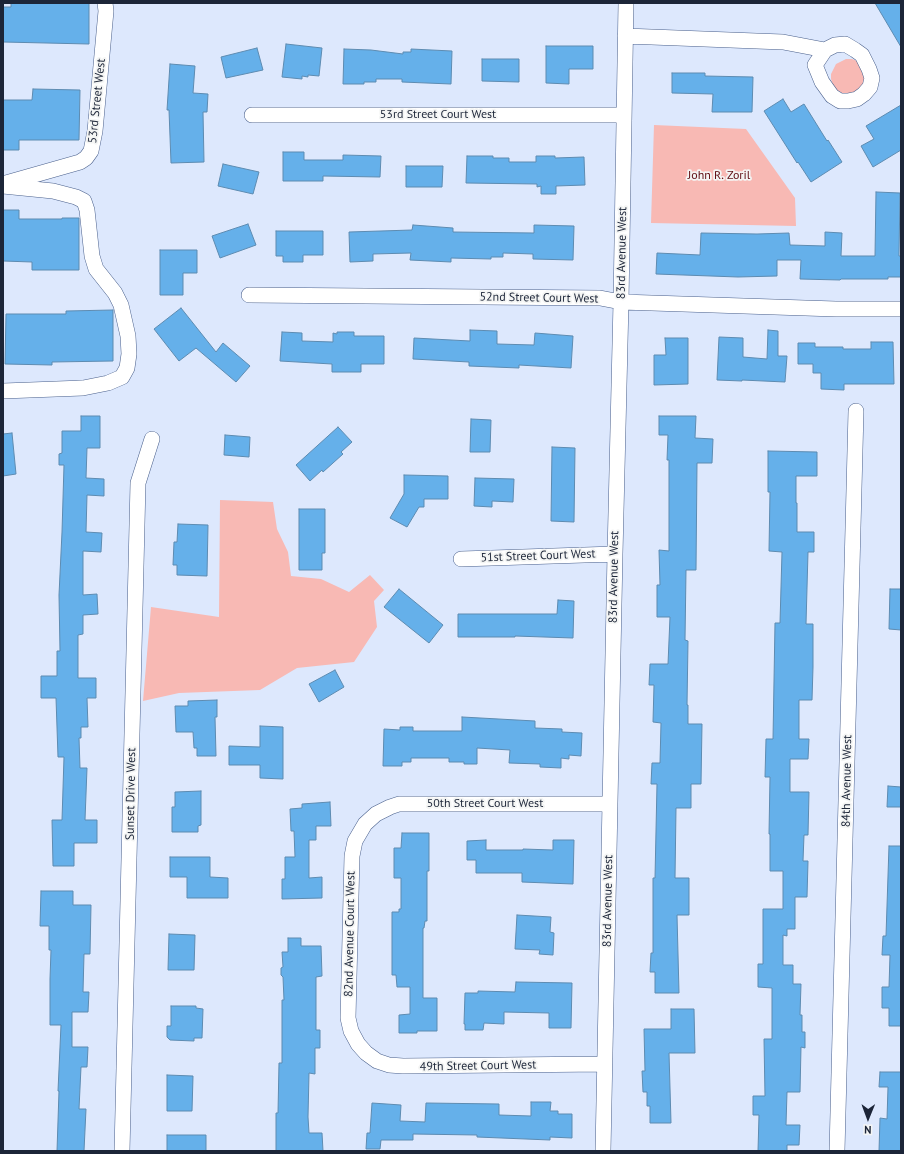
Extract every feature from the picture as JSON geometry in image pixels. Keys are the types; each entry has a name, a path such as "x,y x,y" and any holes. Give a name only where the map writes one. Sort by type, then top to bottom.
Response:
{"street":[{"name":"53rd Street West","path":"3,185 80,162 86,158 91,151 95,131 106,3"},
{"name":"83rd Avenue West","path":"603,1151 626,3"},
{"path":"625,36 783,42 825,50"},
{"name":"53rd Street Court West","path":"252,115 623,115"},
{"path":"3,185 53,191 84,201 88,210 92,256 96,270 114,293 121,305 128,336 129,354 127,368 122,377 108,383 83,388 3,391"},
{"name":"52nd Street Court West","path":"249,295 600,298 621,302 836,309 901,309"},
{"name":"84th Avenue West","path":"837,1151 856,411"},
{"name":"Sunset Drive West","path":"122,1151 138,483 152,439"},
{"name":"51st Street Court West","path":"461,559 614,554"},
{"name":"50th Street Court West","path":"365,824 376,814 399,804 610,804"},
{"name":"82nd Avenue Court West","path":"358,1044 351,1031 348,1018 352,856 355,841 365,824"},
{"name":"49th Street Court West","path":"358,1044 366,1053 377,1061 389,1065 604,1064"}],"green space":[{"path":"846,59 857,61 866,75 864,86 854,93 848,94 837,90 831,79 831,74 836,64"},
{"name":"John R. Zoril","path":"654,125 746,129 795,198 796,226 651,223"},
{"path":"220,500 273,502 277,529 288,552 291,576 321,579 349,592 370,575 384,590 374,601 377,627 354,662 297,668 260,690 179,693 143,701 151,607 219,617"}],"building":[{"path":"11,3 89,3 89,44 3,42 3,7 11,7"},
{"path":"875,3 901,3 901,47"},
{"path":"286,44 322,48 319,76 302,76 302,79 282,77"},
{"path":"546,46 593,46 593,69 569,69 569,84 546,83"},
{"path":"257,48 263,70 226,78 221,57"},
{"path":"344,49 371,50 403,54 403,52 411,52 411,49 452,51 451,84 402,82 402,79 376,79 376,82 364,82 364,84 343,84"},
{"path":"482,59 519,59 519,82 482,81"},
{"path":"170,64 195,66 193,93 208,94 207,112 203,112 204,162 171,163 169,110 167,110"},
{"path":"672,73 705,73 705,76 753,77 752,112 712,112 713,94 672,93"},
{"path":"33,89 80,90 79,140 19,140 19,150 3,150 3,100 32,100"},
{"path":"783,99 791,112 804,104 842,162 811,182 764,111"},
{"path":"901,105 901,150 873,167 861,146 874,139 866,126"},
{"path":"283,152 304,152 304,160 343,160 343,155 381,156 380,177 323,176 323,181 283,181"},
{"path":"467,156 493,156 493,158 509,158 509,162 536,162 536,156 555,156 555,158 584,157 585,185 556,186 556,194 541,194 541,186 537,187 537,184 466,183"},
{"path":"223,164 259,172 253,194 218,186"},
{"path":"406,166 443,166 442,187 406,187"},
{"path":"876,192 900,193 899,256 901,256 901,277 888,277 888,279 840,280 800,279 801,260 777,260 777,276 738,277 656,274 657,253 700,255 701,233 789,233 790,245 825,246 825,232 842,233 841,256 875,256"},
{"path":"3,210 19,210 19,219 79,218 79,270 32,270 32,262 3,261"},
{"path":"248,224 256,245 220,258 212,236"},
{"path":"413,225 453,228 453,232 534,233 534,225 574,226 573,260 533,259 533,254 503,253 503,257 491,257 491,259 451,258 451,262 410,260 411,253 373,254 373,261 350,262 349,232 412,230"},
{"path":"276,231 323,231 323,255 303,255 303,262 283,262 283,256 276,256"},
{"path":"160,250 197,250 197,273 183,273 183,295 160,295"},
{"path":"181,308 216,352 223,343 250,366 236,382 196,348 179,361 154,329"},
{"path":"113,310 113,361 52,362 52,365 5,364 6,314 66,314 66,311"},
{"path":"470,330 497,331 497,344 534,345 535,333 573,336 571,368 519,365 519,368 469,366 469,362 413,359 414,338 470,341"},
{"path":"768,330 778,331 778,356 787,356 785,382 717,380 719,337 743,338 743,357 767,359"},
{"path":"282,332 302,333 302,341 333,342 333,333 337,334 337,332 354,332 354,336 384,336 384,364 361,364 361,372 332,372 332,364 280,361"},
{"path":"665,338 688,338 688,384 654,385 654,355 666,355"},
{"path":"871,342 893,342 894,384 844,384 844,390 821,389 821,373 813,373 813,364 798,364 798,343 815,343 815,347 871,349"},
{"path":"81,416 100,416 100,448 87,448 86,478 104,479 104,496 87,495 86,532 102,533 101,552 83,551 83,595 97,594 98,614 83,615 83,634 78,635 78,678 96,678 96,698 87,698 88,727 81,727 81,738 79,738 80,768 87,768 85,820 97,820 97,843 74,843 74,866 53,866 52,820 62,820 64,757 58,757 56,698 41,698 41,676 57,676 57,651 60,651 59,595 64,465 59,465 59,454 62,453 62,431 81,431"},
{"path":"659,416 696,416 695,438 713,439 712,463 697,463 696,570 686,570 685,640 688,641 688,724 702,724 701,784 691,784 691,808 676,808 675,878 689,878 689,915 677,915 679,993 655,993 655,972 650,972 651,953 653,953 653,878 655,878 657,784 651,784 652,763 660,763 661,723 653,722 654,685 649,685 650,664 668,664 670,617 657,617 657,585 660,585 659,550 669,551 669,460 667,460 668,435 659,435"},
{"path":"471,419 491,420 490,452 470,452"},
{"path":"338,427 352,442 341,452 343,454 323,472 322,470 310,481 296,465"},
{"path":"12,433 16,474 3,476 3,434"},
{"path":"225,435 250,437 249,457 224,455"},
{"path":"552,447 575,448 574,522 551,521"},
{"path":"768,451 817,452 817,476 796,476 797,532 814,532 814,552 808,552 806,624 813,624 813,667 812,700 799,700 799,739 809,739 808,759 790,759 790,792 809,792 808,835 804,835 803,861 808,861 807,897 795,897 795,929 787,929 787,936 783,935 783,965 793,965 793,984 801,984 800,1015 802,1015 802,1032 805,1032 805,1048 801,1047 800,1092 787,1092 786,1125 800,1125 799,1145 787,1145 787,1151 758,1151 759,1115 753,1115 753,1096 765,1096 764,1039 772,1039 772,988 758,987 758,964 763,964 763,909 783,909 783,871 770,871 770,777 765,777 766,739 773,739 775,623 780,623 782,552 769,551 770,492 768,492"},
{"path":"404,475 448,476 448,499 424,499 424,507 419,507 407,527 390,518 404,494"},
{"path":"475,478 514,479 513,502 492,501 492,507 474,506"},
{"path":"299,509 325,509 325,553 322,553 322,570 299,570"},
{"path":"178,524 208,525 207,576 177,575 177,565 173,565 174,542 177,542"},
{"path":"399,589 443,625 429,643 384,607"},
{"path":"890,589 901,589 901,630 889,629"},
{"path":"558,600 574,601 573,638 515,636 458,637 458,614 557,614"},
{"path":"335,670 344,687 319,702 309,684"},
{"path":"217,700 217,717 215,717 216,756 197,756 197,748 194,748 193,732 176,732 175,706 188,706 188,701"},
{"path":"462,717 535,721 535,728 562,729 562,732 582,733 581,756 569,755 569,759 561,758 561,768 540,767 540,764 509,763 510,750 477,748 477,764 449,762 449,758 411,758 411,762 402,762 402,766 383,766 384,729 400,730 400,727 413,727 413,731 462,731"},
{"path":"260,726 283,727 283,779 260,778 260,765 229,765 229,746 260,747"},
{"path":"888,786 901,787 901,807 887,807"},
{"path":"201,791 201,825 198,826 198,832 172,832 172,807 175,807 175,792"},
{"path":"330,802 331,826 316,826 316,840 309,840 309,878 322,877 322,898 282,899 282,879 285,879 285,857 295,857 294,831 291,831 290,809 302,808 302,804"},
{"path":"402,833 429,833 427,921 425,921 423,928 423,998 437,998 437,1031 399,1033 399,1015 410,1014 410,987 397,987 396,975 392,975 392,912 399,912 399,909 401,909 401,878 394,878 394,848 401,848"},
{"path":"486,840 486,850 553,850 553,840 574,840 573,884 522,882 522,873 476,873 476,860 467,860 467,841"},
{"path":"889,846 901,846 901,1026 889,1026 889,1008 882,1008 882,987 889,987 890,955 882,955 883,936 886,936"},
{"path":"170,857 210,857 210,877 228,878 228,898 187,898 187,877 170,877"},
{"path":"41,891 73,891 73,905 91,905 90,954 84,954 83,992 89,992 88,1012 72,1012 72,1047 88,1047 87,1067 81,1067 79,1109 86,1109 84,1151 57,1151 61,1025 50,1025 51,950 49,950 49,926 40,926"},
{"path":"517,915 551,917 550,932 554,933 553,955 539,954 540,950 515,949"},
{"path":"169,934 195,935 194,970 168,970"},
{"path":"288,938 301,938 301,946 321,946 322,976 316,977 316,1030 320,1030 320,1048 315,1048 315,1074 309,1073 308,1117 309,1133 322,1133 323,1151 276,1151 276,1113 278,1113 279,1063 282,1063 282,1000 284,1000 281,968 283,967 282,952 288,952"},
{"path":"516,982 572,983 571,1028 549,1028 549,1013 504,1012 504,1024 484,1023 483,1030 465,1030 465,993 478,993 478,991 515,992"},
{"path":"171,1006 196,1006 196,1008 203,1009 202,1038 194,1038 194,1041 170,1040 167,1037 167,1026 171,1026"},
{"path":"671,1009 694,1009 695,1053 669,1053 671,1123 650,1123 650,1106 647,1106 647,1092 643,1092 642,1071 645,1071 644,1029 671,1029"},
{"path":"880,1072 901,1072 901,1151 879,1151 880,1118 887,1119 888,1087 879,1087"},
{"path":"167,1075 193,1076 192,1111 167,1111"},
{"path":"531,1102 551,1102 550,1111 558,1111 558,1114 572,1114 572,1138 550,1137 550,1140 477,1137 477,1135 413,1134 413,1140 381,1140 380,1149 366,1149 367,1133 370,1133 372,1103 401,1105 400,1121 425,1122 426,1103 499,1104 499,1115 531,1116"},
{"path":"167,1135 206,1135 206,1151 167,1151"}]}
